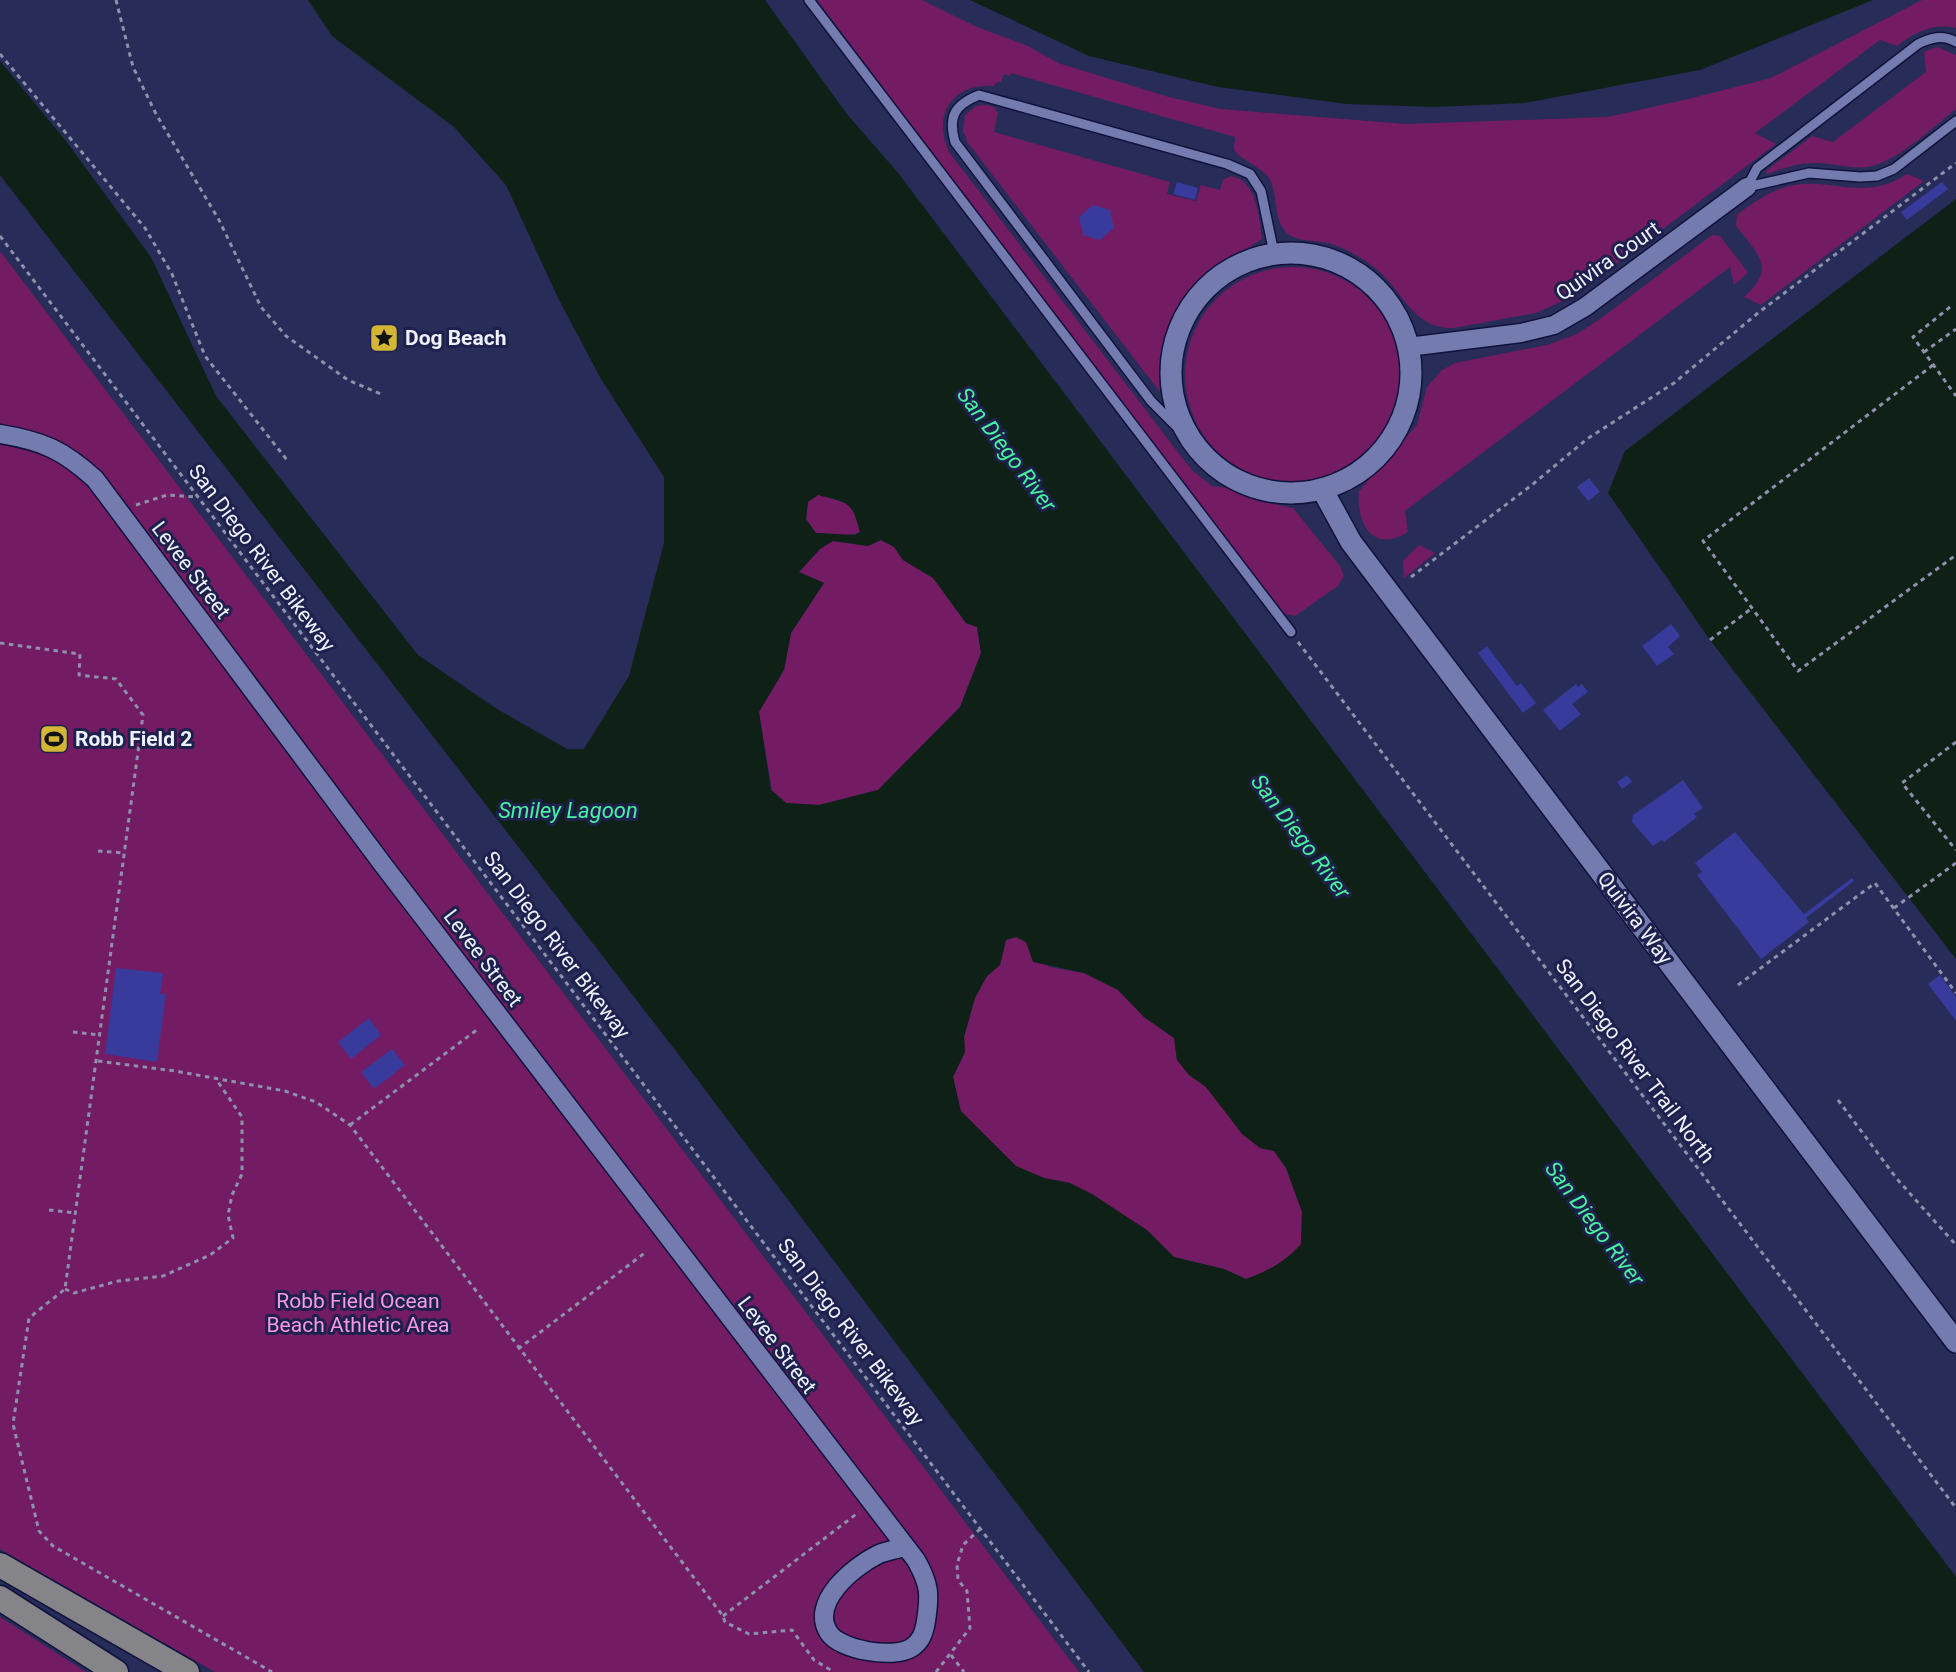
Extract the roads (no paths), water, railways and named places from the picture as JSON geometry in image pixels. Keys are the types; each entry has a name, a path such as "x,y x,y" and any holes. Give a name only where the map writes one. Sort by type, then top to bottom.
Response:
{"main road":[{"path":"0,1565 188,1672"},
{"path":"0,1598 116,1672"}],"street":[{"name":"Quivira Court","path":"1408,347 1521,333 1554,325 1585,308 1747,187"},
{"path":"1274,253 1310,254 1344,265 1373,286 1388,304 1395,314 1408,347 1411,378 1406,408 1393,436 1366,466 1350,478 1322,489 1286,493 1251,486 1219,469 1194,444 1177,412 1171,378 1174,342 1188,310 1210,282 1240,263 1274,253"},
{"name":"Levee Street","path":"0,434 35,441 69,456 95,479 384,867 903,1547 928,1580 928,1604 922,1638 910,1649 879,1653 847,1646 829,1634 824,1622 824,1606 838,1584 877,1555 903,1547"},
{"name":"Quivira Way","path":"1322,489 1351,542 1956,1342"}],"lane":[{"path":"810,0 1291,632"},
{"path":"1747,187 1757,168 1918,44 1937,38 1950,38 1956,42"},
{"path":"1194,444 1151,401 955,142 951,126 956,111 964,101 979,95 1227,164 1251,174 1261,191 1274,253"},
{"path":"1747,187 1809,173 1877,176 1894,169 1956,121"}],"water":[{"path":"308,0 765,0 846,113 899,174 1956,1577 1956,1672 1144,1672 672,1046 0,175 0,61 66,141 151,257 216,396 418,655 497,709 567,749 584,749 629,676 664,543 664,477 601,379 558,298 506,185 454,127 332,36","holes":["818,495 848,505 854,514 860,532 855,535 816,533 806,519 808,502","881,540 894,547 903,560 933,578 966,623 977,627 981,653 960,707 878,790 819,805 786,803 771,790 759,712 784,670 791,633 824,583 799,572 820,549 833,541 868,546","1016,937 1026,942 1033,962 1084,973 1118,990 1144,1017 1174,1038 1177,1060 1189,1075 1206,1087 1242,1134 1260,1148 1274,1151 1286,1168 1302,1212 1301,1244 1289,1256 1262,1273 1246,1279 1224,1269 1174,1257 1147,1230 1092,1194 1070,1183 1044,1178 1016,1166 961,1111 953,1077 965,1052 964,1037 975,998 987,976 1000,965 1006,940"]},
{"path":"970,0 1873,0 1700,70 1525,103 1435,107 1347,104 1218,87 1089,56"},
{"path":"1956,199 1956,959 1710,640 1608,493 1625,451"}],"place":[{"name":"Dog Beach","path":"384,338"},
{"name":"Robb Field 2","path":"54,739"}],"water label":[{"name":"San Diego River","path":"1007,449"},
{"name":"Smiley Lagoon","path":"568,810"},
{"name":"San Diego River","path":"1301,836"},
{"name":"San Diego River","path":"1595,1223"}],"park label":[{"name":"Robb Field Ocean Beach Athletic Area","path":"358,1313"}]}
